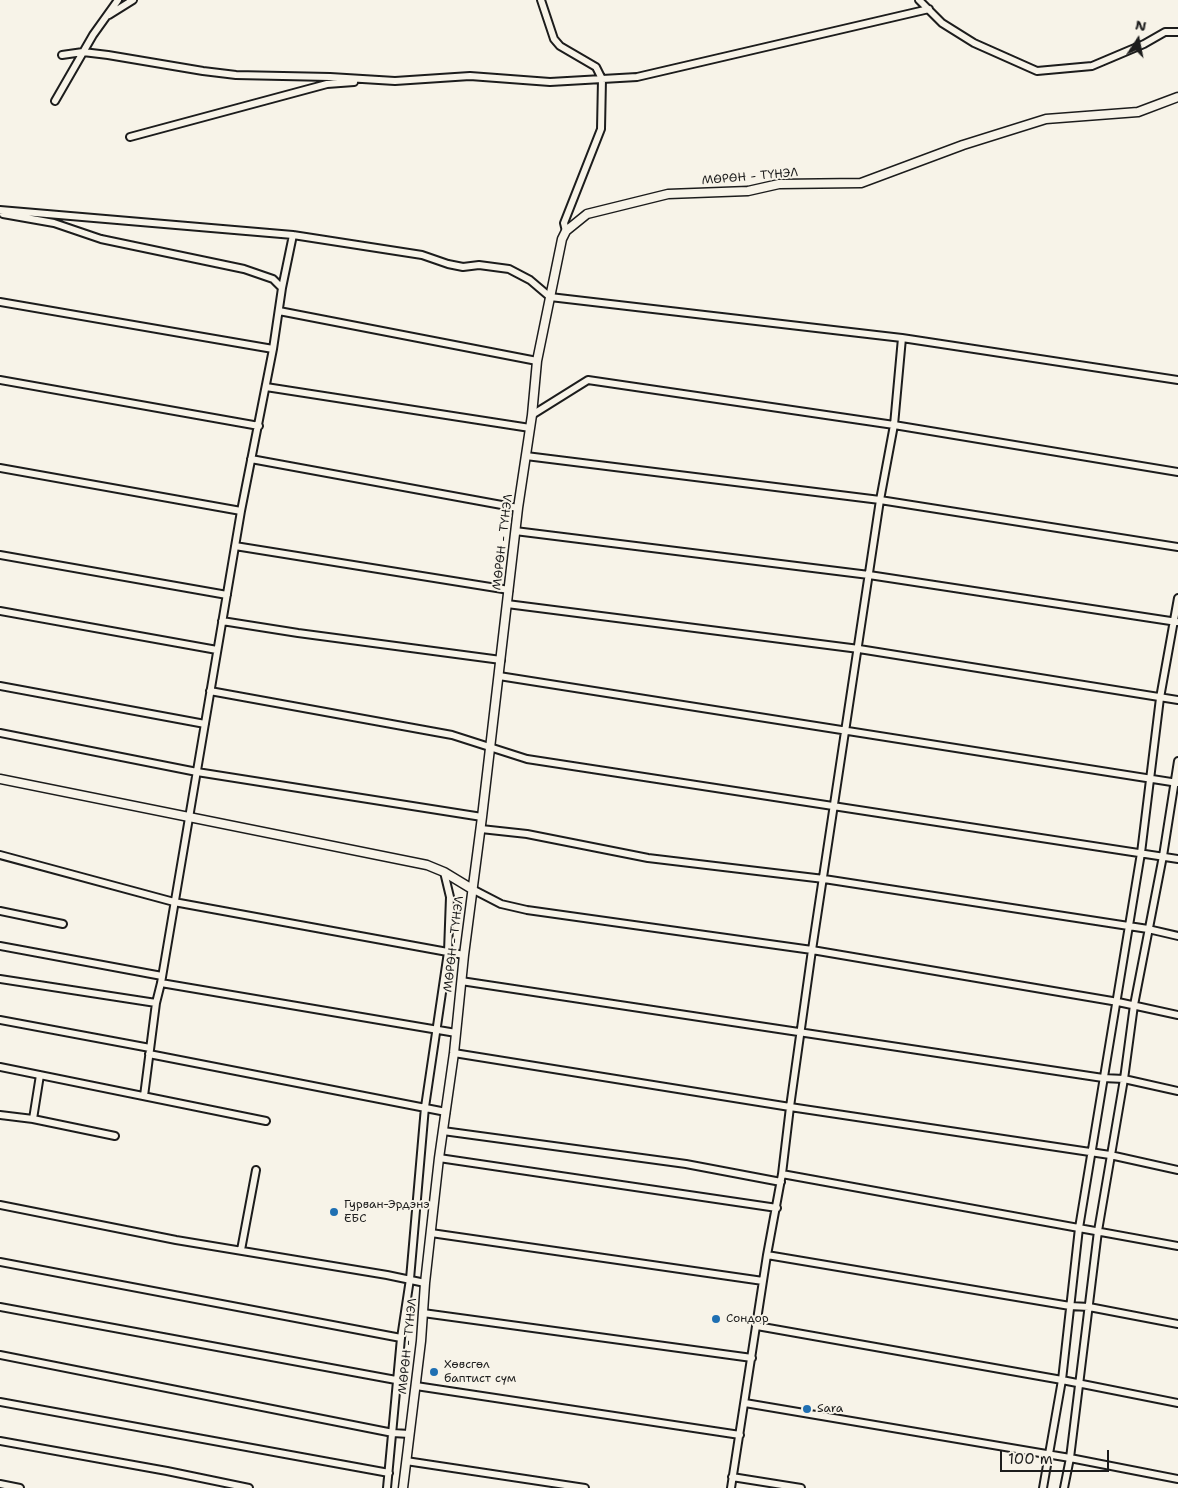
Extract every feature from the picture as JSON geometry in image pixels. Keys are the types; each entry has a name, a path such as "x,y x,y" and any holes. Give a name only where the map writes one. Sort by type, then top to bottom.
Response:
{"street":[{"path":"55,101 83,52 118,0"},
{"path":"105,17 133,0"},
{"path":"541,0 554,39 560,46 596,67 602,79 601,128 564,223 566,231"},
{"path":"920,0 942,23 974,43 1037,71 1092,66 1144,44 1165,32 1178,32"},
{"path":"62,55 83,52 236,75 330,77 395,81 470,76 550,82 637,77 929,9"},
{"path":"130,137 327,84 378,80"},
{"name":"МӨРӨН - ТҮНЭЛ","path":"403,1488 416,1386 439,1158 454,1053 464,955 518,508 532,415 537,361 562,239 566,231 587,214 668,194 748,191 779,184 861,183 963,145 1046,119 1138,112 1178,97"},
{"path":"0,212 293,235 422,255 448,264 463,266 479,265 509,269 530,280 550,297 902,338 1178,380"},
{"path":"0,212 54,224 101,239 244,269 274,279 282,288"},
{"path":"144,1096 156,1003 241,511 266,387 282,288 293,235"},
{"path":"0,302 273,349"},
{"path":"279,311 537,361"},
{"path":"731,1488 767,1256 781,1182 812,950 880,500 894,425 902,338"},
{"path":"0,380 258,426"},
{"path":"532,415 588,380 894,425 1178,472"},
{"path":"266,387 530,428"},
{"path":"526,456 880,500 1178,547"},
{"path":"251,459 518,508"},
{"path":"0,468 241,511"},
{"path":"516,531 869,575 1176,622"},
{"path":"235,546 509,590"},
{"path":"0,555 227,595"},
{"path":"1043,1488 1062,1380 1079,1228 1118,1002 1128,927 1141,853 1160,698 1176,622 1178,598"},
{"path":"507,604 859,649 1178,700"},
{"path":"0,611 217,650"},
{"path":"222,621 501,660"},
{"path":"499,676 1177,783"},
{"path":"0,686 205,724"},
{"path":"210,691 452,735 527,759 1178,858"},
{"path":"0,733 196,772 482,817"},
{"path":"1064,1488 1070,1458 1098,1231 1124,1079 1134,1005 1177,783 1178,761"},
{"path":"0,779 427,865 444,872 502,904 527,910 812,950 1118,1002 1178,1015"},
{"path":"480,829 527,834 648,858 824,880 1148,929 1178,936"},
{"path":"0,855 174,902 464,955"},
{"path":"387,1488 396,1380 410,1280 424,1107 448,952 450,897 444,872"},
{"path":"0,911 63,924"},
{"path":"0,946 162,976"},
{"path":"0,979 156,1003"},
{"path":"461,981 1104,1078 1124,1079 1178,1091"},
{"path":"160,983 456,1033"},
{"path":"0,1020 446,1112"},
{"path":"454,1053 790,1107 1091,1152 1178,1170"},
{"path":"0,1068 40,1074 266,1121"},
{"path":"33,1119 40,1074"},
{"path":"0,1114 115,1136"},
{"path":"443,1131 686,1164 781,1182"},
{"path":"439,1158 777,1208"},
{"path":"241,1250 256,1170"},
{"path":"782,1174 1178,1246"},
{"path":"0,1205 176,1240 425,1283"},
{"path":"431,1233 763,1281"},
{"path":"767,1256 1070,1306 1089,1307 1178,1324"},
{"path":"0,1262 401,1338"},
{"path":"0,1307 396,1380"},
{"path":"423,1313 752,1358"},
{"path":"757,1326 1062,1380 1178,1403"},
{"path":"0,1355 393,1433 410,1434"},
{"path":"416,1386 740,1435"},
{"path":"0,1402 389,1473"},
{"path":"745,1403 1048,1456 1070,1458 1178,1479"},
{"path":"0,1441 249,1488"},
{"path":"406,1461 585,1488"},
{"path":"732,1477 801,1488"},
{"path":"0,1484 20,1488"}],"place":[{"name":"Гурван-Эрдэнэ ЕБС","path":"334,1212"},
{"name":"Сондор","path":"716,1319"},
{"name":"Хөвсгөл баптист сүм","path":"434,1372"},
{"name":"Sara","path":"807,1409"}]}
